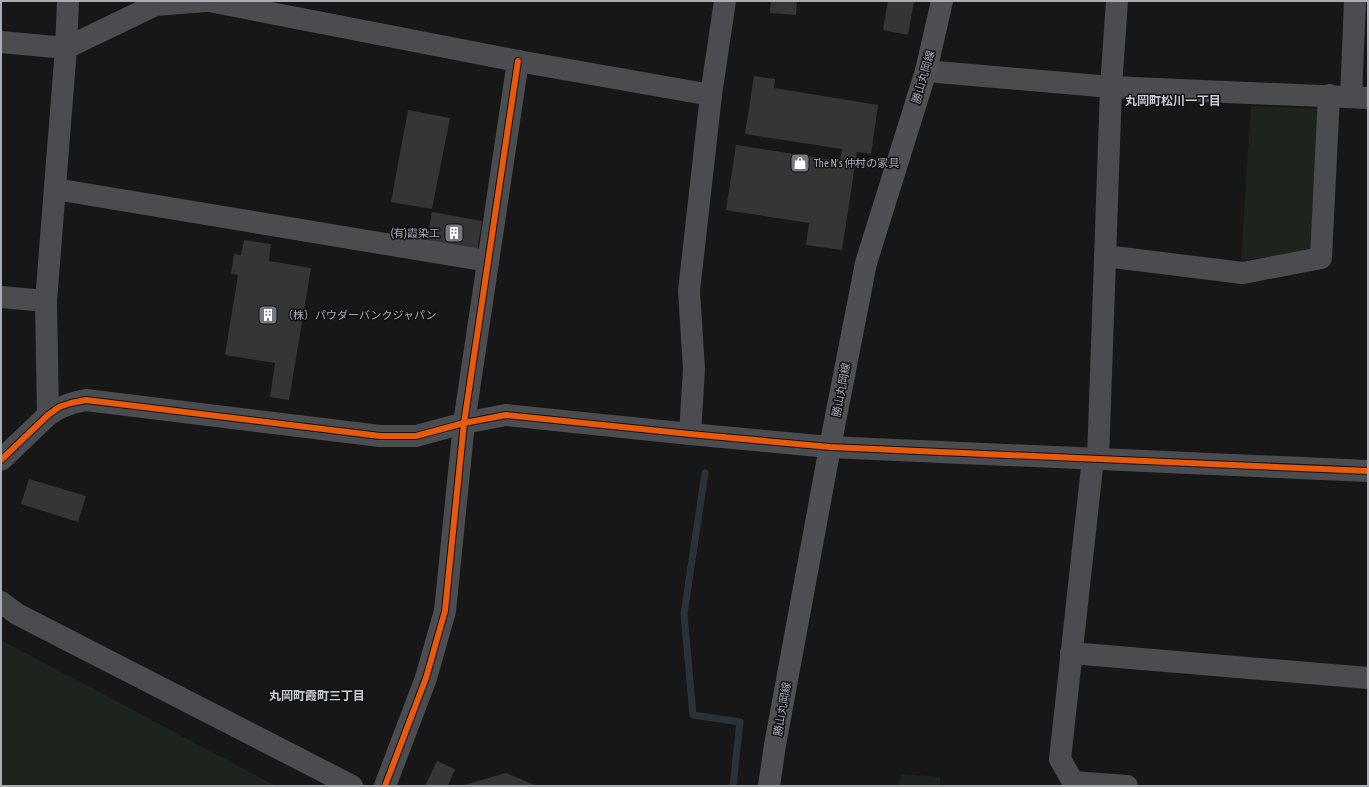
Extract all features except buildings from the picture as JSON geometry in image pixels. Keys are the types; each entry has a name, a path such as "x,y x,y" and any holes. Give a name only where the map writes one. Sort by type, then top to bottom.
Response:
{"main road":[{"name":"勝山丸岡線","path":"769,786 776,737 830,446 866,263 926,71 942,1"}],"street":[{"path":"48,415 46,302 66,48 68,1"},
{"path":"1,42 66,48 155,5 205,1"},
{"path":"209,1 518,61 711,95"},
{"path":"690,434 694,369 688,292 711,95 724,1"},
{"path":"1117,1 1111,87 1096,459 1071,653 1060,759 1074,782 1127,786"},
{"path":"926,71 1111,87 1359,97 1355,1"},
{"path":"385,786 426,678 445,611 464,423 518,61"},
{"path":"1105,256 1243,273 1321,258 1329,95"},
{"path":"54,189 488,261"},
{"path":"1,297 46,302"},
{"path":"1,460 48,415 71,403 86,400 380,436 416,436 464,423 506,415 690,434 830,446 1368,470"},
{"path":"1,602 17,614 352,786"},
{"path":"1071,653 1368,678"}],"shaded area":[{"path":"1251,106 1322,109 1315,254 1241,260"},
{"path":"1,640 276,786 1,786"},
{"path":"901,774 940,777 940,786 899,786"}],"waterway":[{"path":"705,473 684,614 693,715 740,722 733,786"}],"cycle path":[{"path":"385,786 426,678 445,611 464,423 518,61"},
{"path":"1,460 48,415 59,407 86,400 380,436 416,436 464,423 506,415 830,447 1368,471"}],"place":[{"name":"The N's 仲村の家具","path":"800,163"},
{"name":"(有)霞染工","path":"454,233"},
{"name":"（株）パウダーバンクジャパン","path":"268,315"}],"district":[{"name":"丸岡町松川一丁目","path":"1173,101"},
{"name":"丸岡町霞町三丁目","path":"317,696"}]}
